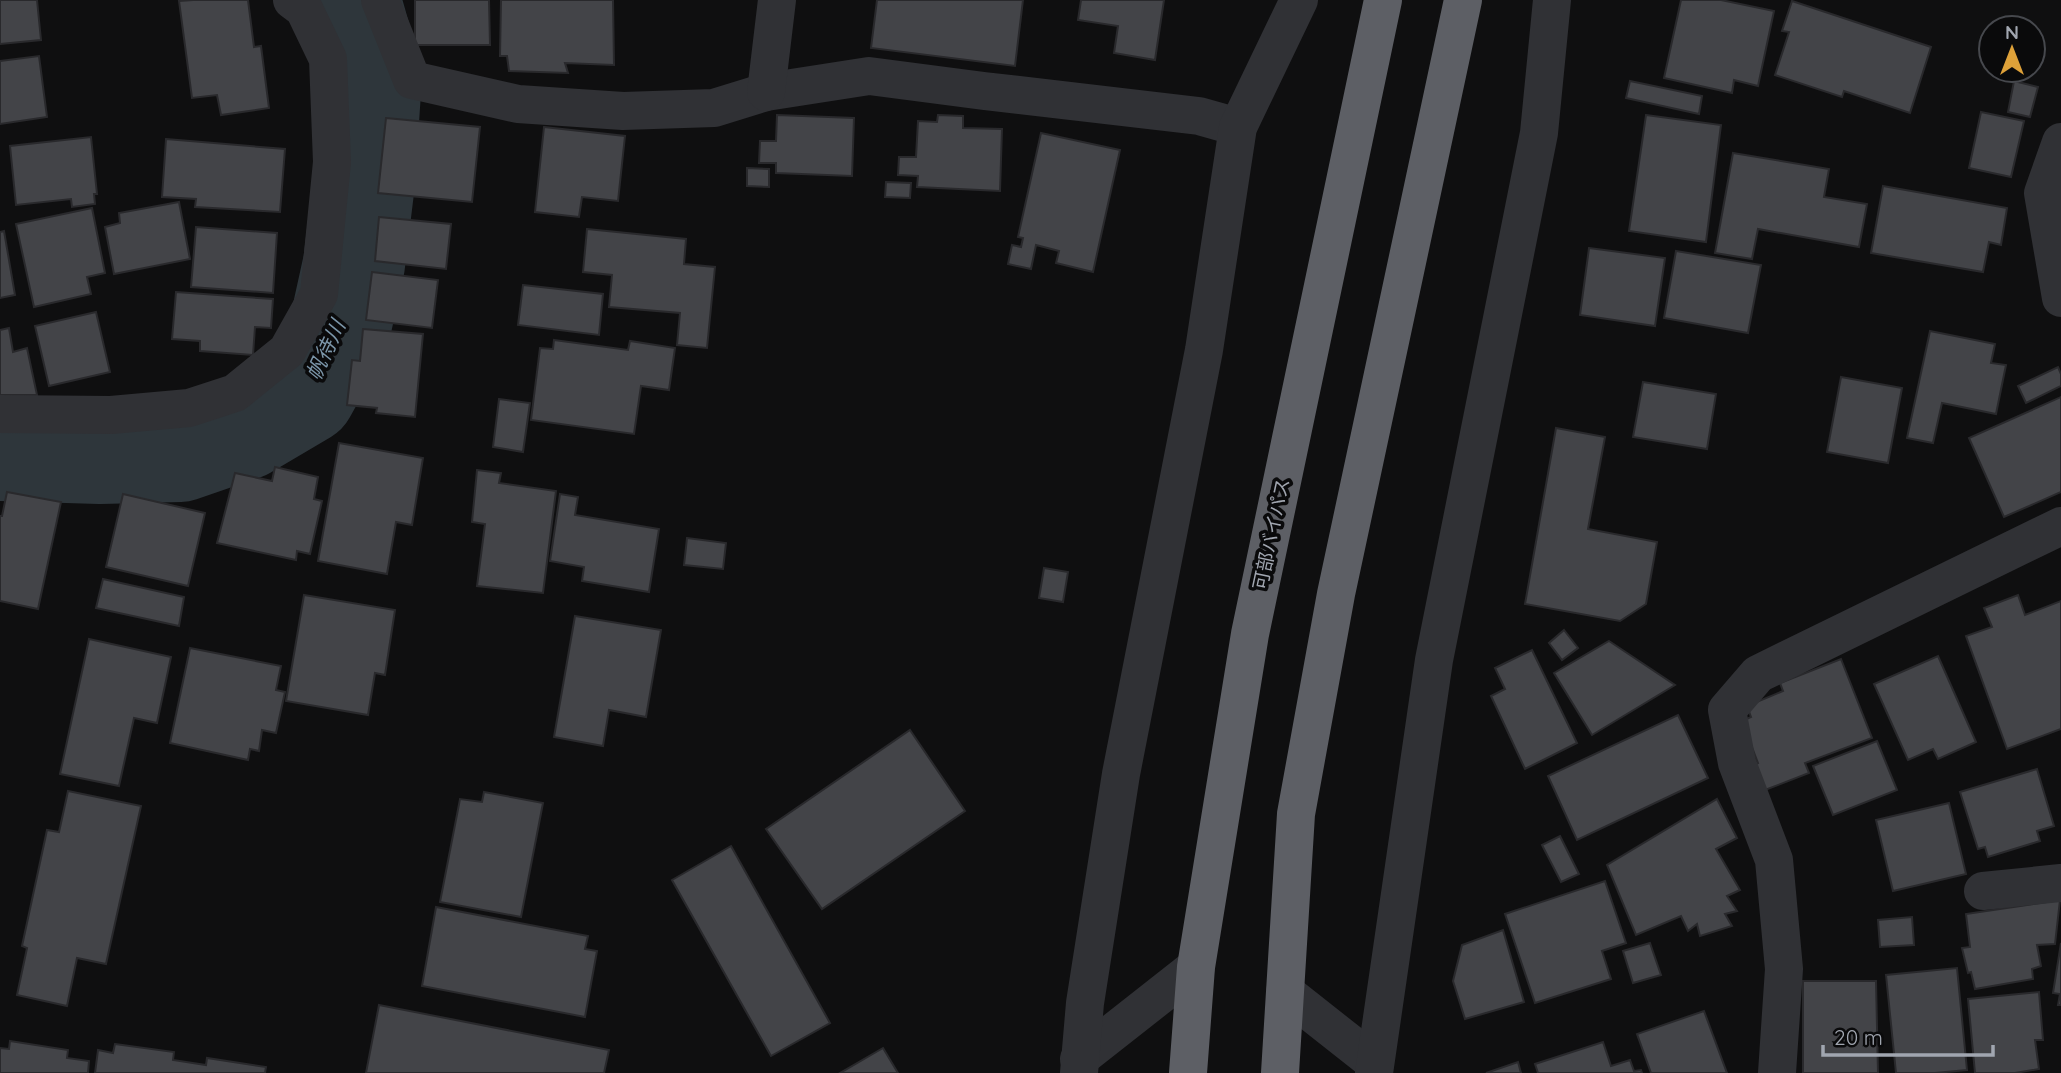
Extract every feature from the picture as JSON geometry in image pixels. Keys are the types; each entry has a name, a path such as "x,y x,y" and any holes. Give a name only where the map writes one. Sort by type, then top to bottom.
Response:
{"highway":[{"name":"可部バイパス","path":"1188,1073 1196,967 1250,635 1383,0"},
{"path":"1280,1073 1296,814 1336,594 1463,0"}],"street":[{"path":"0,414 111,415 189,408 235,393 286,351 319,294 332,162 328,59 304,9 292,0"},
{"path":"380,0 412,80 518,104 623,111 714,108 766,92 869,76 1199,116 1238,127"},
{"path":"766,92 777,0"},
{"path":"1079,1066 1084,1003 1121,774 1204,350 1238,127 1299,0"},
{"path":"1374,1068 1434,660 1539,133 1552,0"},
{"path":"2061,142 2043,193 2061,298"},
{"path":"1777,1073 1784,969 1774,860 1737,763 1727,710 1758,674 2061,526"},
{"path":"1983,891 2061,883"},
{"path":"1079,1066 1196,967"},
{"path":"1285,992 1374,1068"}],"building":[{"path":"0,0 37,0 41,40 0,44"},
{"path":"248,0 254,47 261,46 269,108 221,115 217,95 192,98 179,1"},
{"path":"415,0 489,0 490,45 415,45"},
{"path":"501,0 613,0 614,65 565,63 568,73 509,71 507,56 500,56"},
{"path":"877,0 1023,0 1015,66 871,48"},
{"path":"1081,0 1164,0 1155,60 1114,53 1118,26 1078,20"},
{"path":"1681,0 1721,0 1774,11 1758,86 1734,80 1732,93 1664,78"},
{"path":"1792,1 1931,47 1910,113 1844,91 1842,97 1775,75 1789,32 1782,31"},
{"path":"39,56 47,117 0,124 0,61"},
{"path":"1630,81 1702,96 1699,114 1626,98"},
{"path":"2013,84 2038,87 2030,117 2008,112"},
{"path":"1981,112 2024,121 2011,177 1969,168"},
{"path":"777,115 854,118 852,176 776,173 776,163 759,163 760,141 776,141"},
{"path":"938,115 963,116 963,128 1002,129 1000,191 917,187 918,176 898,175 899,157 916,157 918,121 937,122"},
{"path":"1646,115 1721,125 1706,242 1629,231"},
{"path":"386,118 480,127 472,202 378,193"},
{"path":"544,127 625,136 618,201 582,197 579,217 535,212"},
{"path":"1041,133 1120,150 1093,272 1056,263 1059,251 1036,245 1031,269 1008,264 1012,245 1021,247 1023,238 1018,237"},
{"path":"91,137 97,194 94,194 95,204 72,207 71,199 16,205 10,146"},
{"path":"166,139 285,149 280,212 195,207 196,199 162,197"},
{"path":"1733,153 1829,169 1824,197 1867,204 1859,247 1758,229 1752,259 1715,253"},
{"path":"747,168 769,169 769,187 747,186"},
{"path":"886,182 911,183 910,198 885,197"},
{"path":"1883,186 2007,208 2001,245 1989,242 1983,272 1871,253"},
{"path":"179,202 190,259 114,274 105,227 120,223 119,213"},
{"path":"92,208 105,273 87,277 91,294 34,307 16,224"},
{"path":"379,217 451,224 446,269 375,261"},
{"path":"196,227 277,233 273,293 191,287"},
{"path":"587,229 686,239 684,264 715,267 707,348 677,345 680,313 609,307 612,275 583,272"},
{"path":"4,231 15,295 0,298 0,232"},
{"path":"1589,248 1665,258 1655,326 1580,315"},
{"path":"1676,251 1761,265 1748,333 1664,318"},
{"path":"372,272 438,280 432,328 366,320"},
{"path":"523,285 603,294 599,335 518,325"},
{"path":"176,292 273,299 271,328 255,327 253,355 200,351 200,341 172,339"},
{"path":"96,312 110,372 49,386 35,326"},
{"path":"9,328 13,352 27,348 37,395 0,395 0,330"},
{"path":"363,329 423,334 415,417 376,413 377,408 347,405 352,360 360,361"},
{"path":"1930,331 1995,344 1991,363 2006,365 1996,414 1942,403 1933,443 1907,438"},
{"path":"554,340 628,350 630,341 675,348 669,390 641,386 634,434 531,420 540,348 553,349"},
{"path":"2058,367 2061,386 2026,403 2018,386"},
{"path":"1841,377 1902,388 1888,463 1827,452"},
{"path":"1643,382 1716,394 1707,449 1633,437"},
{"path":"2061,397 2061,492 2004,517 1969,438"},
{"path":"499,399 530,403 523,452 493,447"},
{"path":"1556,428 1605,437 1588,529 1657,542 1646,604 1620,621 1525,604"},
{"path":"339,443 423,458 412,525 396,522 387,574 318,561"},
{"path":"275,467 318,477 314,499 322,501 310,554 297,551 296,560 217,543 235,473 272,481"},
{"path":"477,470 501,473 499,483 556,491 543,593 477,586 485,524 472,522"},
{"path":"7,492 61,502 38,609 0,601 0,516"},
{"path":"123,494 205,513 188,586 106,567"},
{"path":"560,494 578,497 575,515 659,529 649,592 582,581 584,567 550,561"},
{"path":"687,538 726,543 723,569 684,565"},
{"path":"1044,568 1068,572 1063,602 1039,598"},
{"path":"103,579 184,597 179,626 96,608"},
{"path":"304,595 395,610 385,675 375,673 368,715 286,701"},
{"path":"2018,595 2025,615 2061,601 2061,729 2007,749 1966,636 1992,627 1984,608"},
{"path":"575,616 661,630 646,717 609,710 603,746 554,737"},
{"path":"1564,630 1578,648 1562,660 1549,643"},
{"path":"89,639 171,657 157,723 134,718 119,786 60,774"},
{"path":"1609,641 1675,685 1592,735 1554,673"},
{"path":"190,648 281,666 276,690 285,692 276,733 262,730 259,751 250,749 248,760 170,743"},
{"path":"1532,650 1577,743 1525,769 1491,696 1505,689 1495,668"},
{"path":"1938,656 1976,742 1938,759 1933,749 1908,760 1874,684"},
{"path":"1841,659 1872,738 1805,763 1809,773 1765,790 1742,721 1751,717 1747,706 1783,691 1780,683"},
{"path":"1678,715 1708,778 1577,840 1548,776"},
{"path":"910,730 965,811 822,909 766,829"},
{"path":"1877,741 1897,790 1833,815 1813,766"},
{"path":"2037,769 2054,826 2037,831 2040,841 1988,857 1985,847 1978,849 1960,792"},
{"path":"68,791 141,806 106,964 77,958 67,1006 17,995 27,948 22,946 47,830 59,832"},
{"path":"484,792 543,803 521,917 440,902 460,799 482,802"},
{"path":"1717,799 1737,838 1716,849 1740,890 1727,896 1737,911 1725,914 1732,926 1700,936 1697,924 1688,931 1681,916 1636,935 1607,865"},
{"path":"1949,803 1966,874 1893,891 1876,820"},
{"path":"1560,836 1579,874 1561,882 1542,845"},
{"path":"731,846 830,1023 771,1056 672,880"},
{"path":"1605,881 1626,943 1602,951 1611,979 1535,1003 1505,914"},
{"path":"2060,900 2055,944 2037,945 2041,966 2032,969 2033,979 1975,989 1962,948 1970,947 1966,914"},
{"path":"436,907 588,936 585,949 597,951 585,1017 422,986"},
{"path":"1912,917 1914,945 1880,947 1878,920"},
{"path":"1503,930 1524,1002 1465,1019 1453,981 1462,945"},
{"path":"1650,943 1661,975 1633,983 1623,951"},
{"path":"2061,943 2061,1005 2058,1005 2060,994 2053,993"},
{"path":"1957,968 1967,1070 1896,1073 1886,975"},
{"path":"1803,981 1876,981 1878,1073 1803,1073"},
{"path":"2039,992 2043,1040 2035,1040 2039,1069 2015,1073 1975,1073 1968,999"},
{"path":"379,1005 609,1050 604,1073 366,1073"},
{"path":"1704,1011 1727,1073 1651,1073 1637,1034"},
{"path":"10,1041 68,1050 67,1058 89,1061 88,1073 0,1073 0,1048 9,1049"},
{"path":"1603,1042 1611,1066 1630,1060 1634,1071 1641,1070 1642,1073 1538,1073 1535,1064"},
{"path":"115,1044 174,1052 173,1060 206,1065 207,1058 266,1067 265,1073 95,1073 98,1050 113,1053"},
{"path":"883,1048 898,1073 840,1073"},
{"path":"1518,1062 1521,1073 1486,1073"}],"waterway":[{"name":"帆待川","path":"0,450 100,453 180,451 244,429 305,393 339,332 354,264 364,182 371,76 354,16 338,0"}]}
